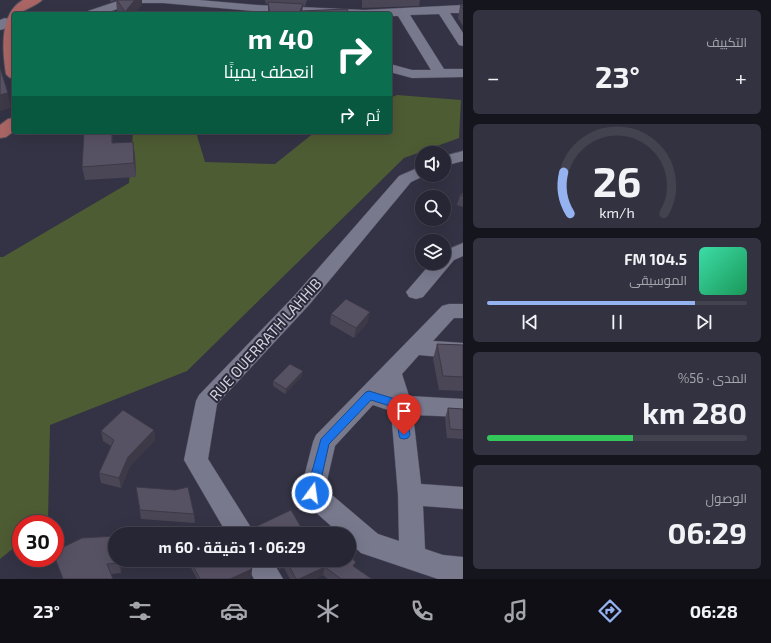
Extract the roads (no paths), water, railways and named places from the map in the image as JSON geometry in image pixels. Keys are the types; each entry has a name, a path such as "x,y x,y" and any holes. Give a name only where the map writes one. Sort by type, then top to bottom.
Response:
{"main road":[{"path":"12,12 15,9 35,0"},
{"path":"12,12 2,24 12,58"},
{"path":"0,133 12,125"}],"street":[{"path":"95,12 110,2 162,0 257,9 321,12"},
{"path":"392,13 463,9"},
{"path":"442,10 463,42"},
{"path":"402,12 409,27 431,57 440,74"},
{"path":"392,69 412,74 463,73"},
{"path":"451,159 463,156"},
{"name":"RUE OUERRATH LAHHIB","path":"237,527 196,460 207,401 302,300 405,179 415,174"},
{"path":"451,255 463,249"},
{"path":"416,292 436,270"},
{"path":"463,311 449,311 324,442 312,493 370,544 443,568 463,570"},
{"path":"414,347 463,351"},
{"path":"391,372 401,405 410,494 412,558"},
{"path":"369,395 401,405 463,408"},
{"path":"410,494 463,498"},
{"path":"262,567 270,579"}]}
